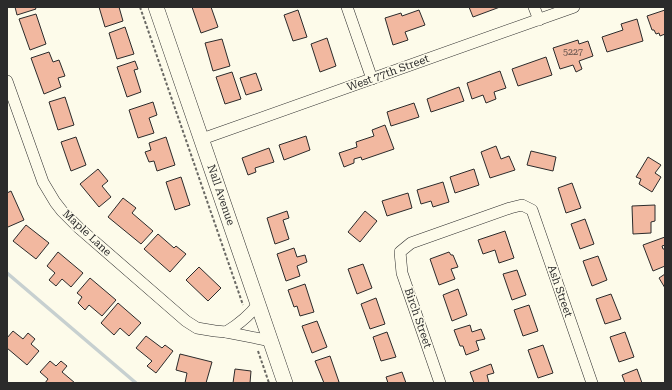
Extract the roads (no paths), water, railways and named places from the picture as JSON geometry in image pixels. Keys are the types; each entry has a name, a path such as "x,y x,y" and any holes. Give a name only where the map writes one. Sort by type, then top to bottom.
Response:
{"main road":[{"name":"Nall Avenue","path":"156,7 285,383"}],"street":[{"path":"347,7 372,79"},
{"path":"534,7 539,20"},
{"name":"West 77th Street","path":"202,139 574,7"},
{"name":"Maple Lane","path":"7,81 11,102 43,182 48,192 62,211 79,228 186,321 197,328 271,341"},
{"name":"Ash Street","path":"400,252 411,243 510,208 522,205 532,210 592,383"},
{"name":"Birch Street","path":"400,252 402,273 440,383"},
{"path":"226,332 238,325 251,314 258,304"}],"waterway":[{"path":"7,273 136,383"}]}
